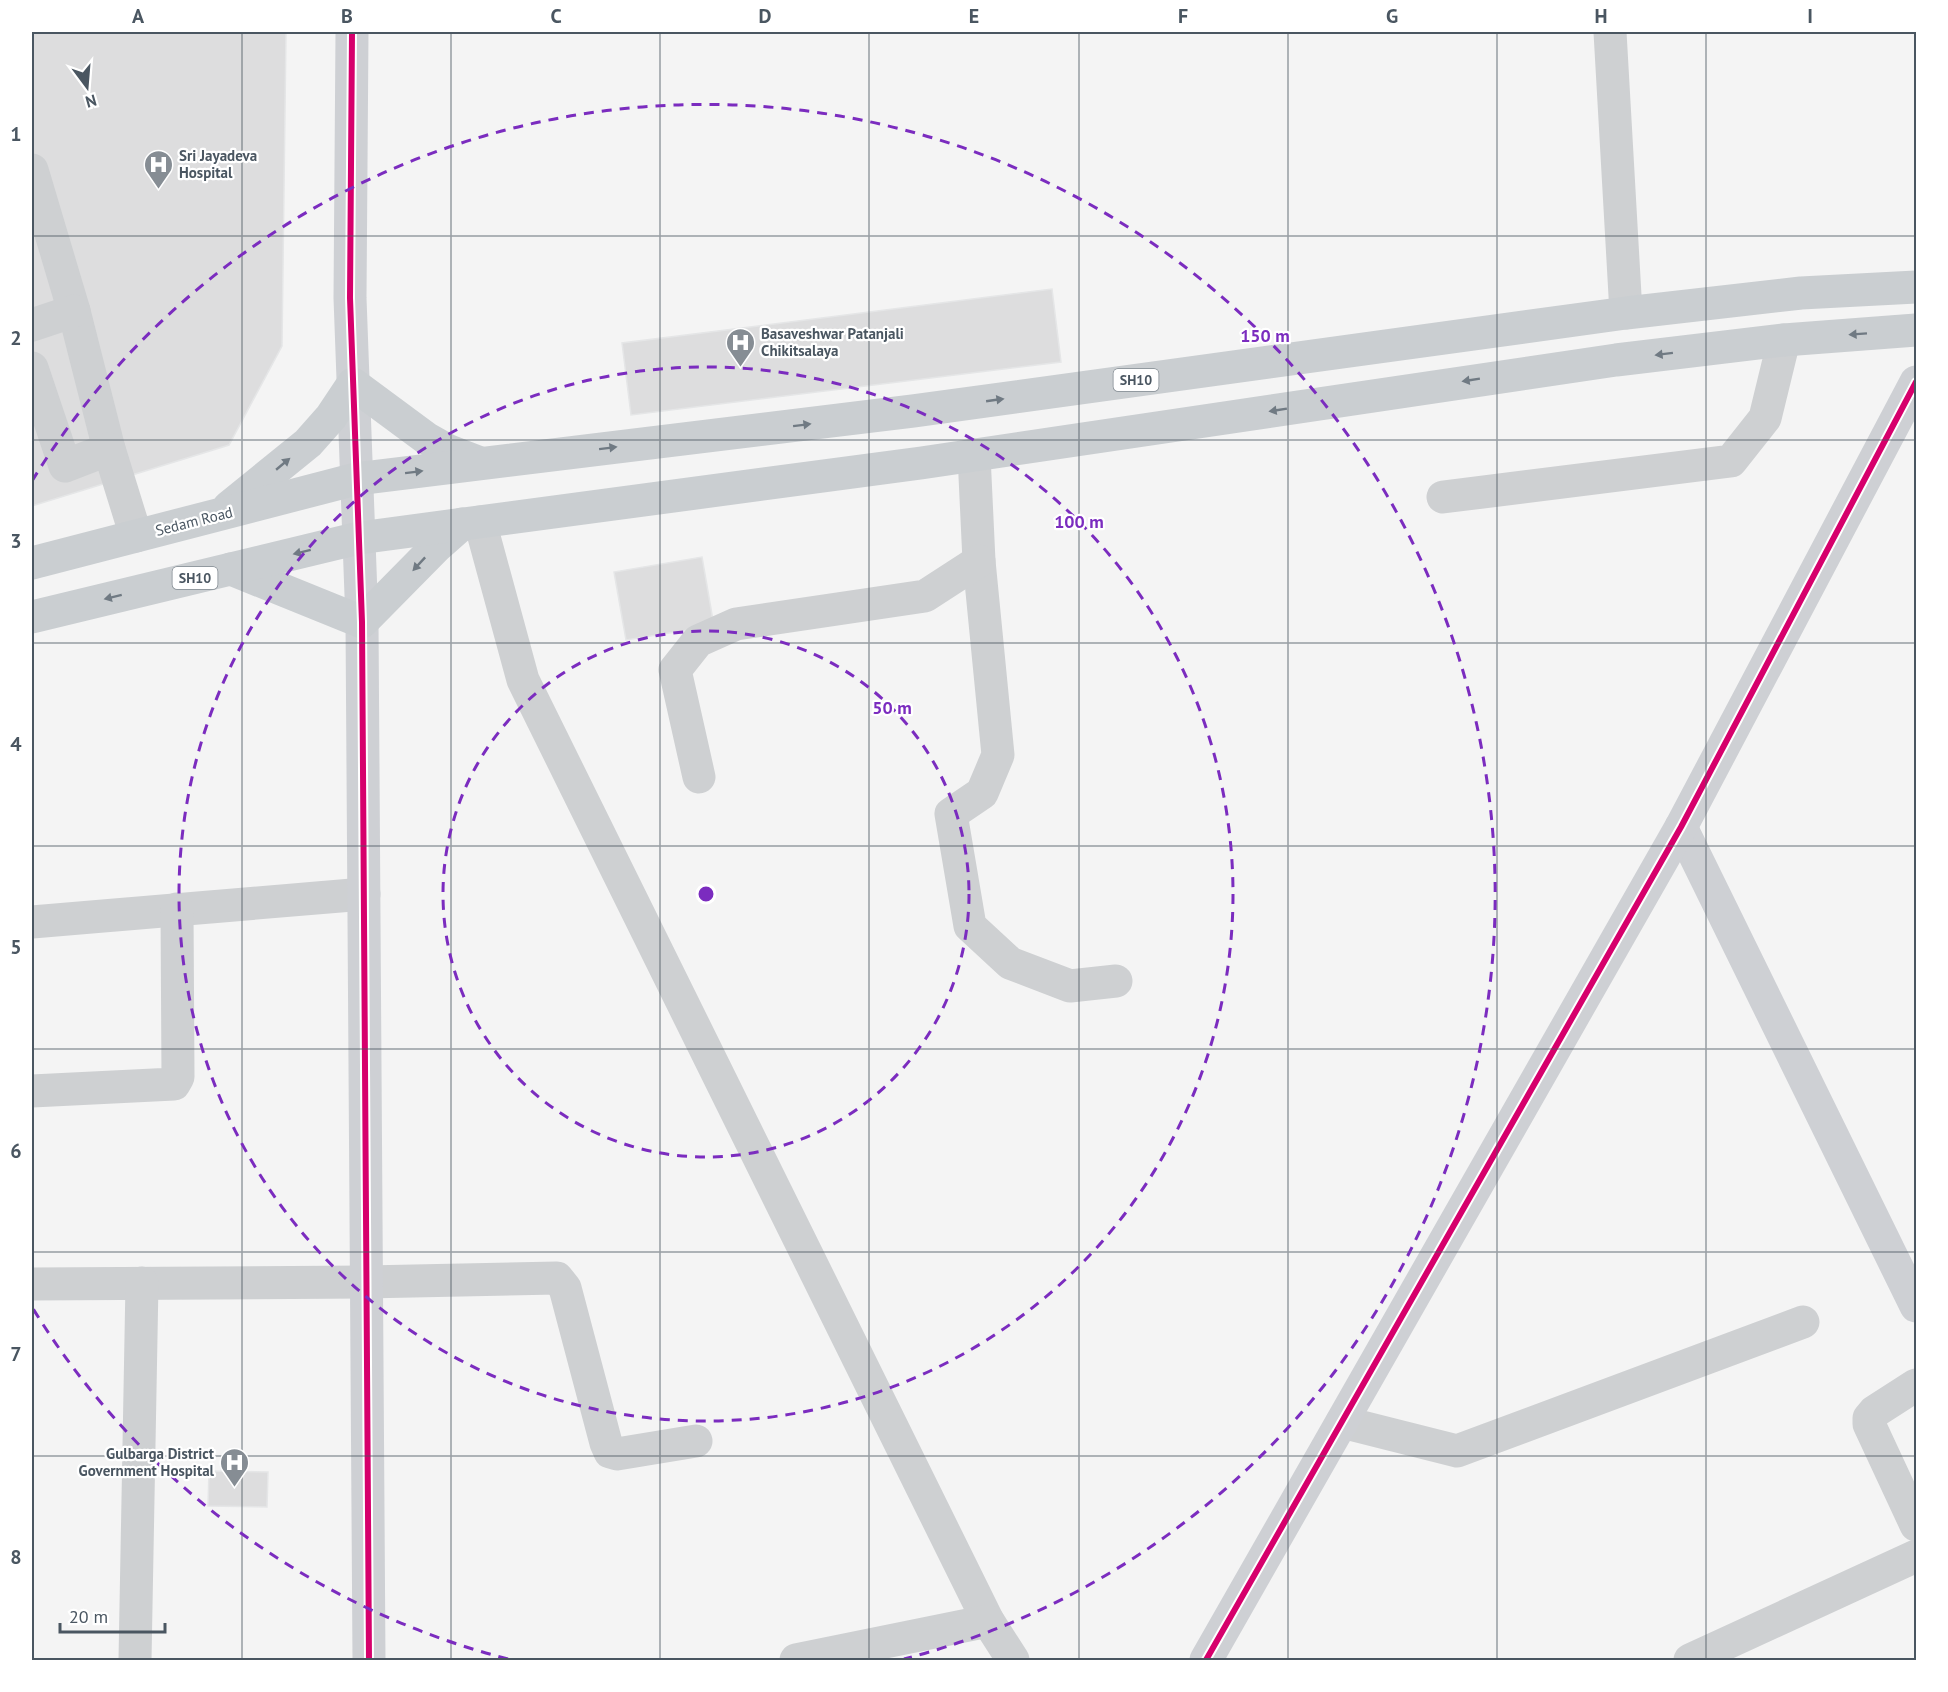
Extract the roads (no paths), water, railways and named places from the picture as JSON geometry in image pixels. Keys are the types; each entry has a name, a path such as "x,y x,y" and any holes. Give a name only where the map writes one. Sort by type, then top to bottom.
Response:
{"main road":[{"name":"SH10","path":"356,479 913,411 1626,313 1801,293 1917,287"},
{"name":"SH10","path":"32,617 359,538 974,455 1522,373 1784,340 1917,330"},
{"path":"221,514 308,443 331,417 353,384 426,438 449,451 482,464"},
{"name":"Sedam Road","path":"32,563 356,479"},
{"path":"231,569 362,622 436,547 471,523"}],"street":[{"path":"352,32 350,298 362,622 369,1660"},
{"path":"1610,32 1626,313"},
{"path":"32,170 74,311 109,449 136,536"},
{"path":"32,325 74,311"},
{"path":"1443,497 1731,461 1765,418 1784,340"},
{"path":"32,368 65,466 109,449"},
{"path":"1206,1660 1681,827 1917,382"},
{"path":"974,455 979,561 998,755 982,793 951,813 970,926 1010,963 1070,986 1116,981"},
{"path":"471,523 523,680 988,1621 1013,1660"},
{"path":"699,777 675,670 698,641 736,624 925,596 979,561"},
{"path":"1681,827 1917,1306"},
{"path":"32,921 364,894"},
{"path":"32,1091 174,1084 178,1077 177,909"},
{"path":"32,1284 365,1282 557,1278 565,1288 610,1452 617,1454 696,1441"},
{"path":"135,1660 142,1283"},
{"path":"1342,1422 1457,1451 1803,1322"},
{"path":"1917,1385 1874,1412 1869,1418 1869,1424 1917,1525"},
{"path":"1690,1660 1917,1556"},
{"path":"796,1660 988,1621"}],"place":[{"name":"Sri Jayadeva Hospital","path":"158,190"},
{"name":"Basaveshwar Patanjali Chikitsalaya","path":"740,368"},
{"name":"Gulbarga District Government Hospital","path":"235,1488"}]}
